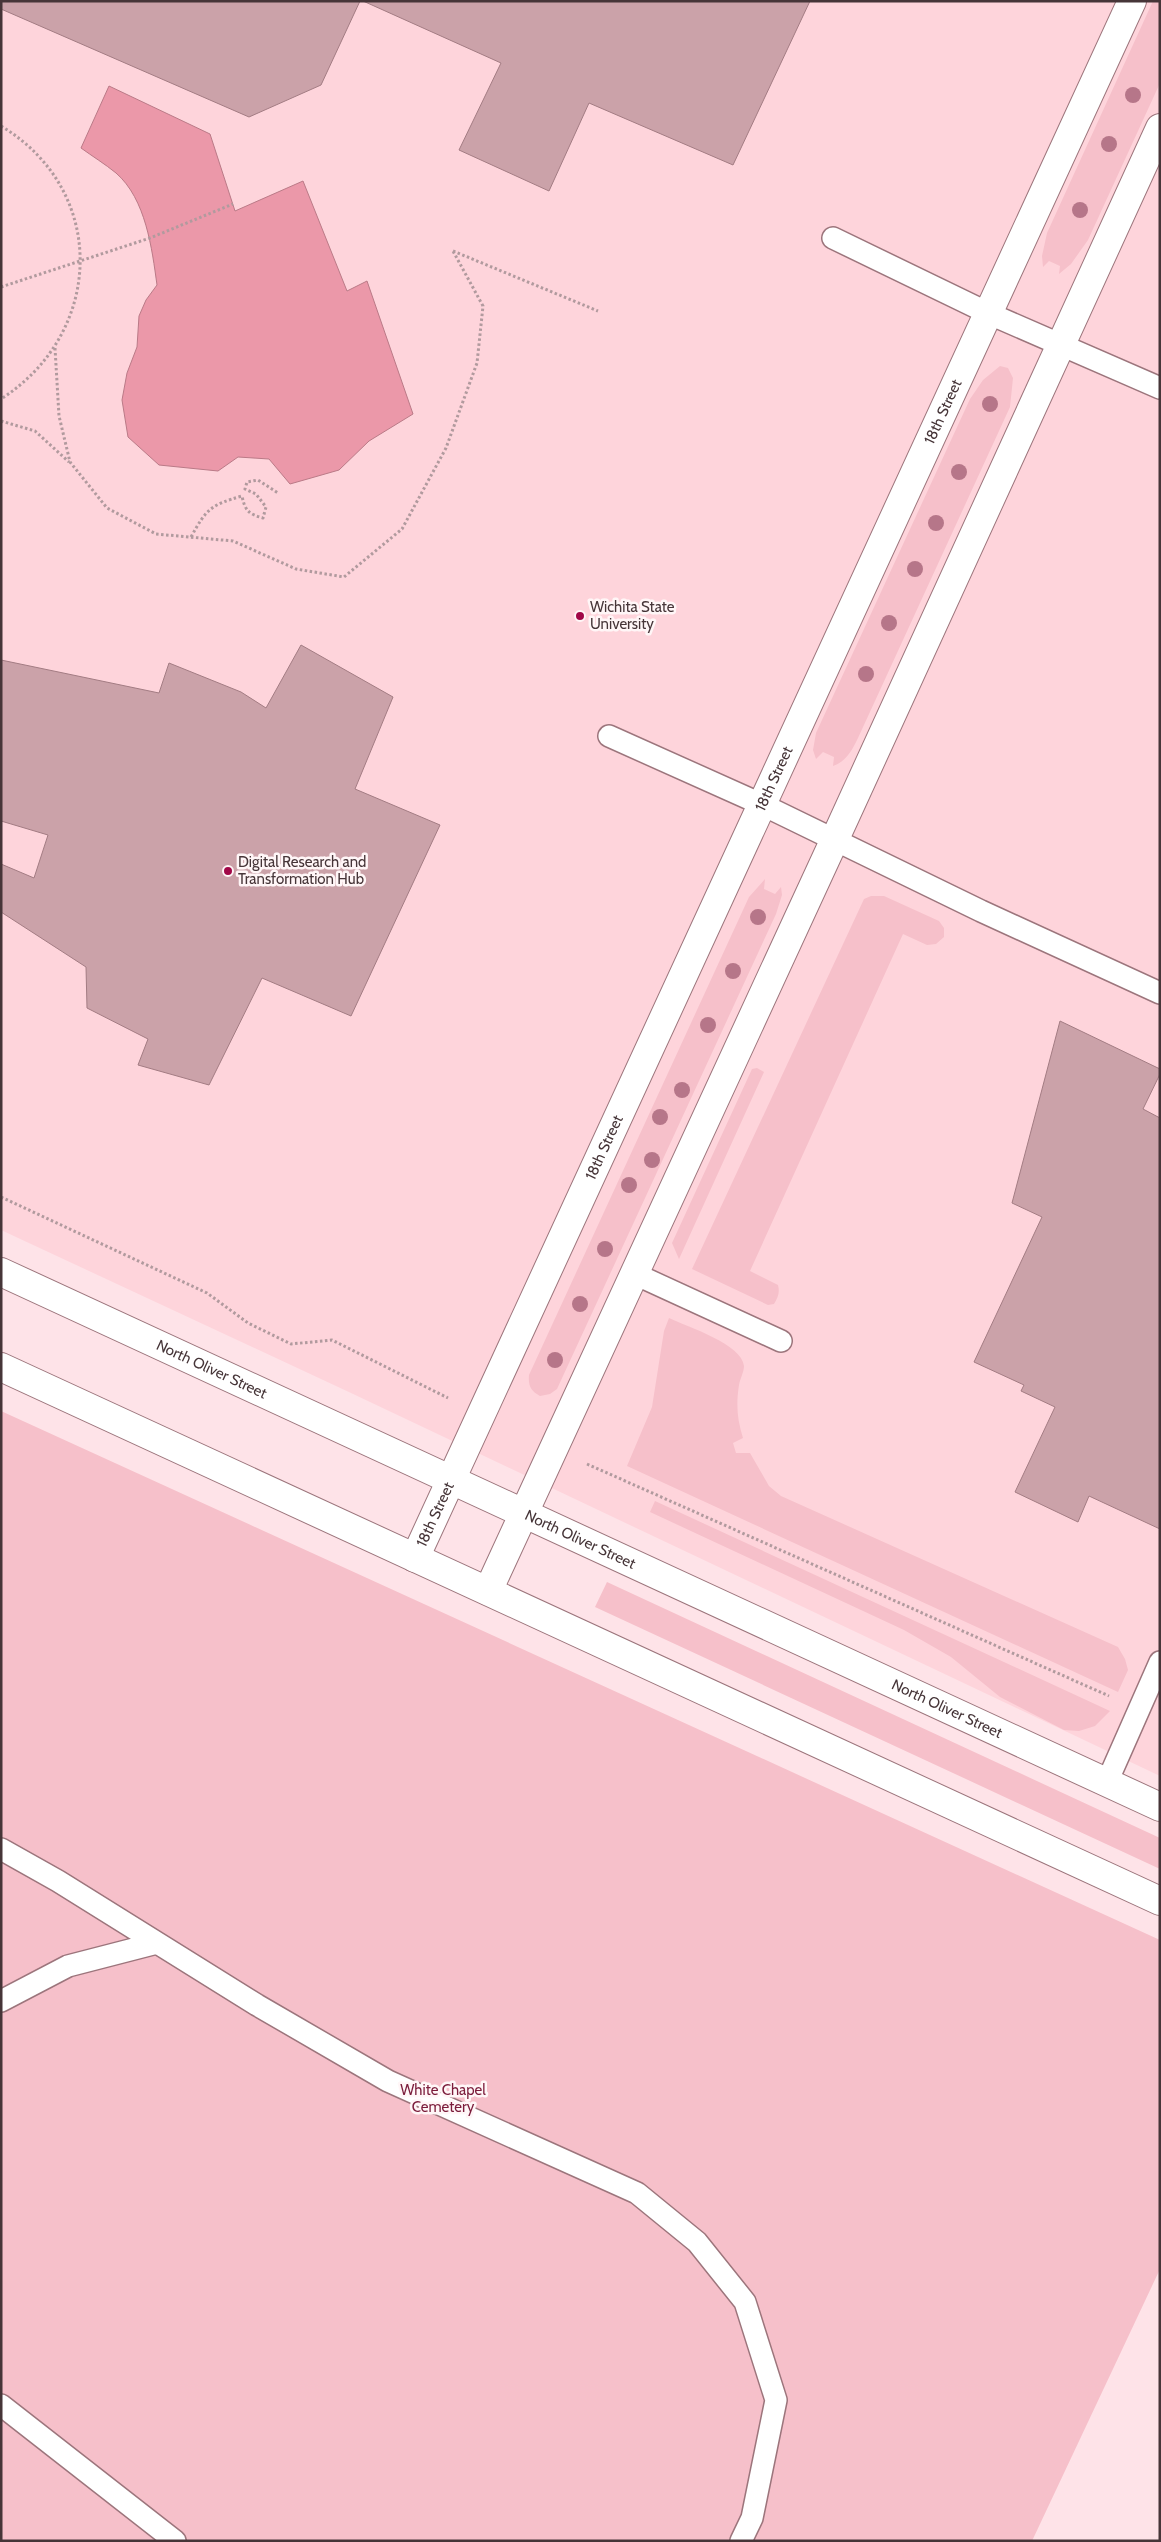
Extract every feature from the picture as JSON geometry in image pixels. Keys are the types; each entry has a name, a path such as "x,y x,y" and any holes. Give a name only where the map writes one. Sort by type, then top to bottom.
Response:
{"street":[{"name":"18th Street","path":"415,1558 990,314 1132,1"},
{"path":"488,1591 1160,128"},
{"name":"North Oliver Street","path":"1,1272 1160,1806"},
{"path":"1,1367 1160,1901"}],"lane":[{"path":"833,238 990,314 1160,388"},
{"path":"610,736 763,805 981,912 1160,993"},
{"path":"635,1274 781,1341"},
{"path":"1107,1782 1160,1662"},
{"path":"1,1849 256,2005 388,2080 636,2193 697,2242 745,2302 776,2400 752,2518 741,2541"},
{"path":"1,2001 68,1966 157,1943"},
{"path":"1,2405 175,2541"}],"path":[{"path":"1,126 18,137 44,161 64,191 77,225 81,261 76,298 70,321 55,348 39,370 19,388 1,399"},
{"path":"1,287 150,238 233,204"},
{"path":"1,420 35,431 70,462 107,508 156,534 233,541 296,569 344,577 402,529 446,448 477,363 483,306 453,251 598,312"},
{"path":"55,348 59,416 70,462"},
{"path":"191,537 203,516 217,503 242,496 244,508 251,515 263,518 266,507 256,494 245,488 247,482 258,480 278,494"}],"shaded area":[{"name":"Wichita State University","path":"1,1 1160,1 1160,1776 351,1393 1,1230"},
{"path":"109,86 210,134 235,211 303,181 347,291 367,281 413,414 369,441 339,470 290,484 269,459 238,457 218,471 159,465 128,437 122,400 127,373 137,347 139,316 146,300 157,285 146,225 134,196 116,173 81,148"}],"green space":[{"path":"1153,1 1160,1 1160,83 1088,240 1071,264 1059,274 1060,266 1049,261 1043,267 1042,256 1047,233"},
{"path":"1000,366 1008,368 1013,378 1010,407 854,747 842,761 833,766 834,757 823,752 816,759 813,750 816,733 970,399 983,380"},
{"path":"765,879 764,889 775,894 781,887 782,895 776,914 557,1389 550,1394 540,1396 531,1388 529,1375 749,897"},
{"path":"871,896 884,896 939,921 944,928 944,937 936,944 927,945 903,934 750,1271 778,1285 779,1293 777,1299 774,1304 768,1305 692,1269 864,899"},
{"path":"757,1068 764,1072 679,1259 672,1243 752,1069"},
{"path":"669,1318 713,1337 734,1350 741,1358 744,1368 739,1385 737,1405 743,1438 733,1443 736,1453 750,1453 769,1486 781,1496 1118,1647 1125,1659 1128,1670 1118,1692 627,1466 652,1407 664,1331"},
{"name":"White Chapel Cemetery","path":"1,1411 1160,1940 1160,2269 1032,2541 1,2541"},
{"path":"655,1501 1110,1711 1095,1726 1079,1731 1064,1730 1000,1697 951,1657 904,1630 650,1512"},
{"path":"607,1582 1160,1838 1160,1869 595,1607"}],"building":[{"path":"1,1 360,1 321,85 249,117 1,9"},
{"path":"363,1 810,1 733,165 589,103 549,191 459,150 501,63"},
{"name":"Digital Research and Transformation Hub","path":"301,645 393,697 355,789 440,825 351,1016 262,978 209,1085 138,1065 148,1039 87,1008 86,967 1,912 1,864 34,878 48,835 1,821 1,660 159,693 169,663 241,692 266,708"},
{"path":"1060,1021 1160,1069 1160,1074 1143,1109 1160,1118 1160,1529 1089,1496 1078,1522 1015,1492 1055,1407 1021,1391 1024,1385 974,1362 1042,1217 1012,1203"}],"place":[{"name":"Wichita State University","path":"580,616"},
{"name":"Digital Research and Transformation Hub","path":"228,871"}]}
